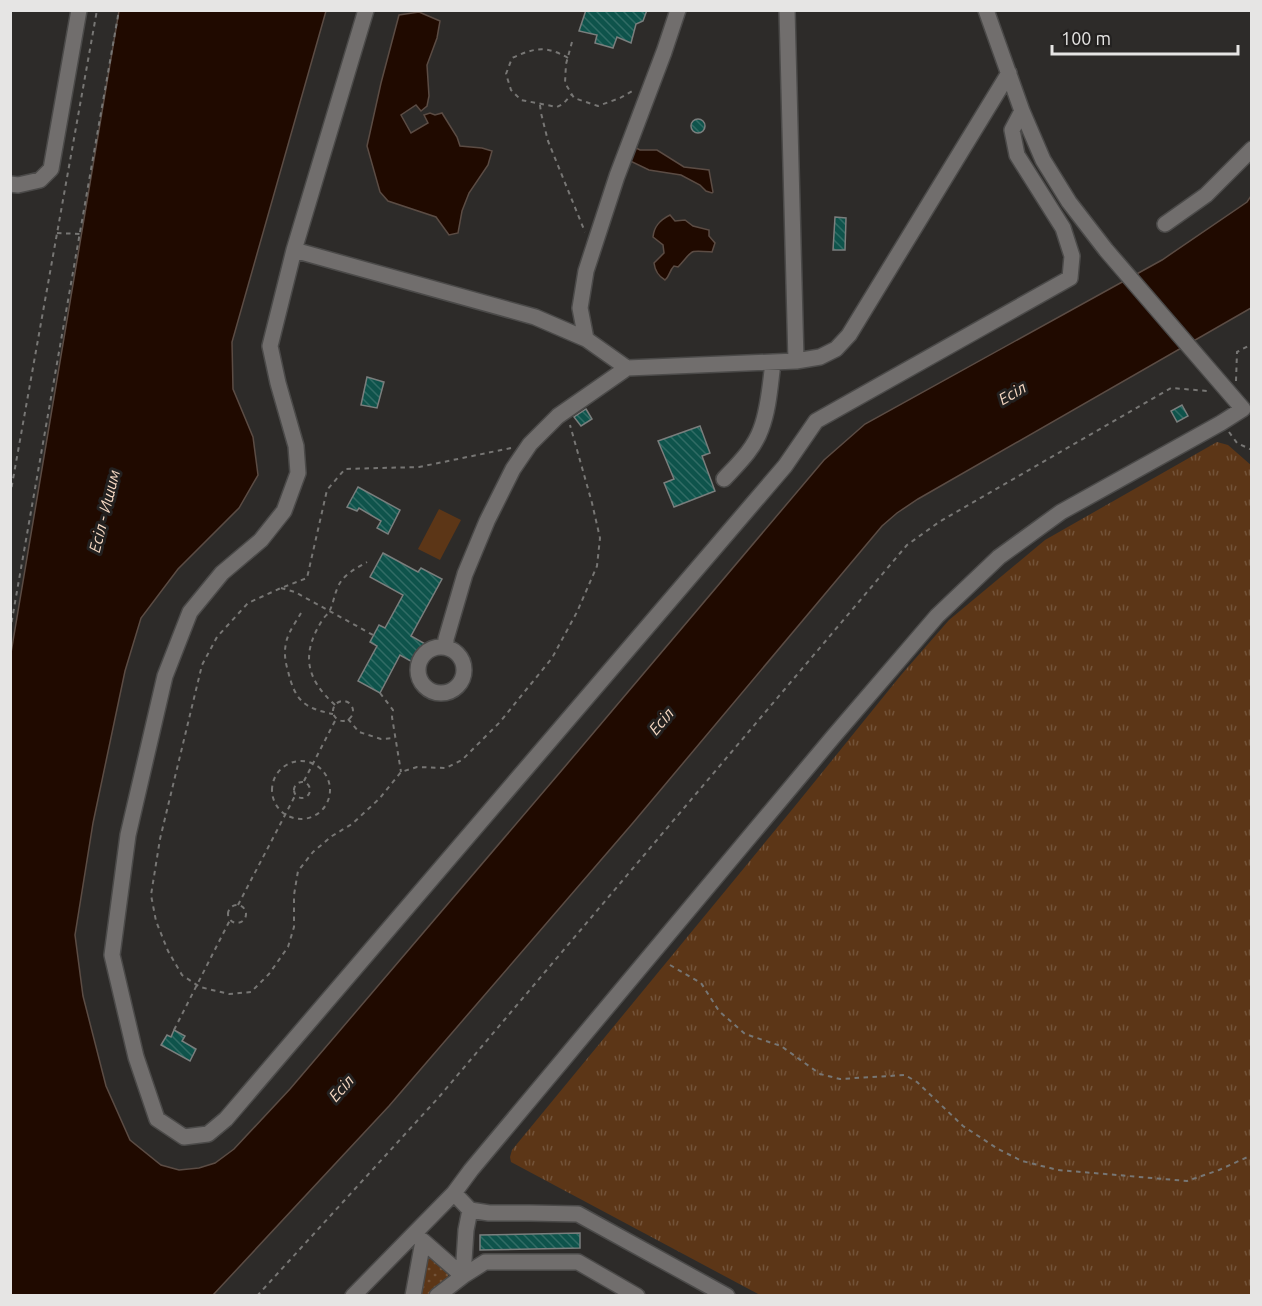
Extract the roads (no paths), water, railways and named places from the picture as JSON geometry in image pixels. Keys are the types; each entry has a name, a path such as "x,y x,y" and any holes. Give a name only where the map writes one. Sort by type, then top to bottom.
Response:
{"street":[{"path":"14,184 40,180 51,169 79,10"},
{"path":"366,10 294,250 270,346 296,446 298,473 284,511 261,540 222,573 190,612 165,676 128,835 112,955 136,1057 157,1119 184,1137 208,1134 226,1119 785,466 816,421 1070,278 1072,256 1063,228 1017,155 1012,130 1022,111"},
{"path":"586,339 580,308 586,271 617,176 678,10"},
{"path":"787,10 796,361"},
{"path":"353,1296 454,1193 818,755 937,616 999,557 1061,512 1243,409 1229,383 1106,250 1069,202 1043,160 1022,111 986,10"},
{"path":"446,646 465,574 513,469 530,444 558,416 627,368 796,361 820,357 836,349 849,335 1009,73"},
{"path":"1164,224 1206,195 1251,148"},
{"path":"294,250 535,317 586,339 627,368"},
{"path":"724,479 741,462 761,430 767,408 773,363"},
{"path":"454,1193 470,1210 489,1213 578,1214 727,1296"},
{"path":"463,1276 466,1230 470,1210"},
{"path":"413,1296 423,1241 463,1276"},
{"path":"437,1296 485,1262 578,1262 637,1296"}],"water":[{"path":"119,11 326,11 232,342 233,389 253,437 258,475 239,508 178,569 141,618 125,671 93,823 75,935 83,996 106,1086 130,1140 161,1165 179,1170 199,1168 215,1163 234,1149 290,1089 824,460 865,424 1162,260 1247,202 1251,196 1251,308 918,499 882,526 632,824 389,1106 213,1295 11,1296 11,653"},
{"path":"419,12 440,21 437,38 427,65 429,96 427,106 421,111 416,105 401,115 411,133 428,123 424,115 442,113 460,146 492,151 488,165 469,193 462,211 458,233 449,235 436,217 388,201 380,192 367,146 399,15"},
{"path":"632,146 640,150 657,150 684,167 709,170 713,192 706,191 700,185 681,175 649,170 626,159"},
{"path":"670,215 675,221 685,220 693,226 709,230 709,236 715,243 712,252 698,251 689,254 678,267 674,266 665,280 657,273 654,263 664,253 663,245 653,237 658,224"}],"water label":[{"name":"Есіл","path":"1012,393"},
{"name":"Есіл - Ишим","path":"104,511"},
{"name":"Есіл","path":"661,721"},
{"name":"Есіл","path":"341,1088"}]}
